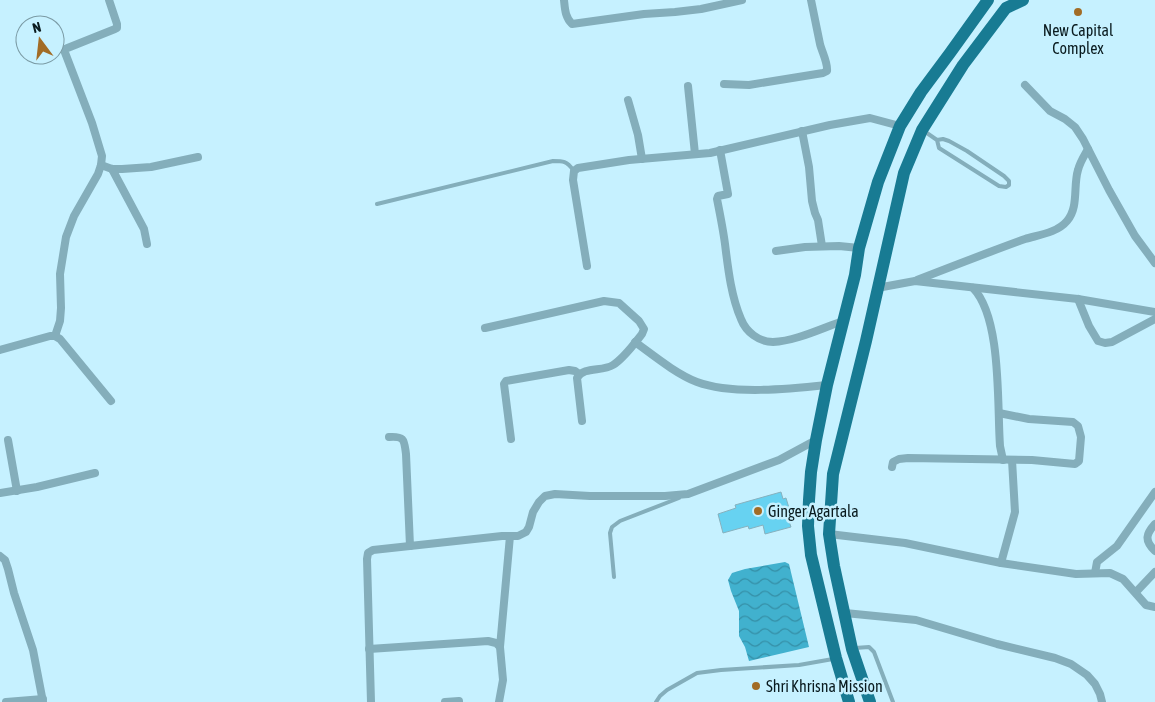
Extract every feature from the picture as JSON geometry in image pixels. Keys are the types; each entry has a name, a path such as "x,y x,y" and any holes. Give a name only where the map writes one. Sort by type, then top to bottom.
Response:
{"main road":[{"path":"849,702 836,658 811,555 808,526 809,500 816,440 827,385 855,275 859,248 878,182 900,126 921,92 988,0"},
{"path":"870,702 852,649 834,566 830,534 833,474 866,341 904,173 922,130 963,65 1006,8 1023,0"}],"street":[{"path":"55,336 60,321 60,274 66,237 74,216 102,165 102,156 95,131 64,50 117,28 109,0"},
{"path":"564,0 565,11 572,24 644,14 701,9 736,0"},
{"path":"724,84 750,85 827,71 812,0"},
{"path":"1025,85 1044,105 1075,127 1135,236 1155,263"},
{"path":"688,86 695,154"},
{"path":"628,100 638,135 642,159"},
{"path":"587,266 573,180 574,171 578,168 642,159 710,153 802,131 870,118 900,126"},
{"path":"802,131 809,167 812,201 818,220 822,246"},
{"path":"877,288 915,281 1025,239 1060,228 1072,212 1077,170 1088,149"},
{"path":"720,150 728,194 718,196 717,199 723,226 728,268 741,320 748,330 759,339 772,342 786,340 843,321"},
{"path":"102,165 112,169 151,167 198,157"},
{"path":"112,169 144,229 147,244"},
{"path":"776,251 822,246 859,248"},
{"path":"915,281 1078,299 1155,312"},
{"path":"973,288 981,301 993,336 1000,446 1003,460"},
{"path":"1078,299 1089,326 1098,341 1105,343 1122,338 1155,319"},
{"path":"485,328 604,301 619,303 642,324 644,328 642,334 612,366 588,371 580,374 577,378 582,421"},
{"path":"0,350 55,336 60,339 110,402"},
{"path":"635,342 696,382 715,387 775,390 827,385"},
{"path":"511,439 504,384 506,381 569,370 580,374"},
{"path":"892,467 893,462 898,459 1032,460 1074,464 1077,464 1079,461 1080,430 1073,422 1029,419 998,413"},
{"path":"389,437 397,436 402,438 404,442 410,546"},
{"path":"8,440 17,491"},
{"path":"371,702 367,559 368,554 373,550 518,536 526,532 533,512 539,502 545,496 555,494 665,496 688,494 779,460 816,440"},
{"path":"1001,563 1015,512 1012,460"},
{"path":"0,493 37,487 95,473"},
{"path":"1095,573 1097,562 1117,546 1155,492"},
{"path":"1155,524 1148,532 1147,539 1155,551"},
{"path":"830,534 905,543 1001,563 1076,574 1110,573 1123,579 1146,605 1155,607"},
{"path":"500,702 503,680 500,647 510,536"},
{"path":"0,556 5,560 33,650 43,701 6,702"},
{"path":"1136,592 1155,572"},
{"path":"845,613 916,620 997,644 1056,658 1072,664 1087,675 1095,684 1102,702"},
{"path":"369,649 488,641 496,643 500,647"},
{"path":"445,702 459,701"}],"lane":[{"path":"922,130 937,140 939,148 1000,186 1006,187 1010,185 1010,181 1004,176 967,151 949,141 937,140"},
{"path":"377,204 553,161 562,161 574,171"},
{"path":"614,576 610,533 612,527 620,521 688,494"},
{"path":"852,649 869,647 874,652 893,702"},
{"path":"656,702 667,690 697,673 799,665 836,658"}],"water":[{"path":"785,562 789,564 809,647 749,661 739,636 739,611 728,580 732,573"}],"building":[{"name":"Ginger Agartala","path":"781,492 783,499 786,498 793,521 789,521 791,527 765,534 763,525 749,529 748,526 723,533 718,514 736,508 735,505"}],"place":[{"name":"New Capital Complex","path":"1078,12"},
{"name":"Ginger Agartala","path":"758,511"},
{"name":"Shri Khrisna Mission","path":"756,686"}]}
